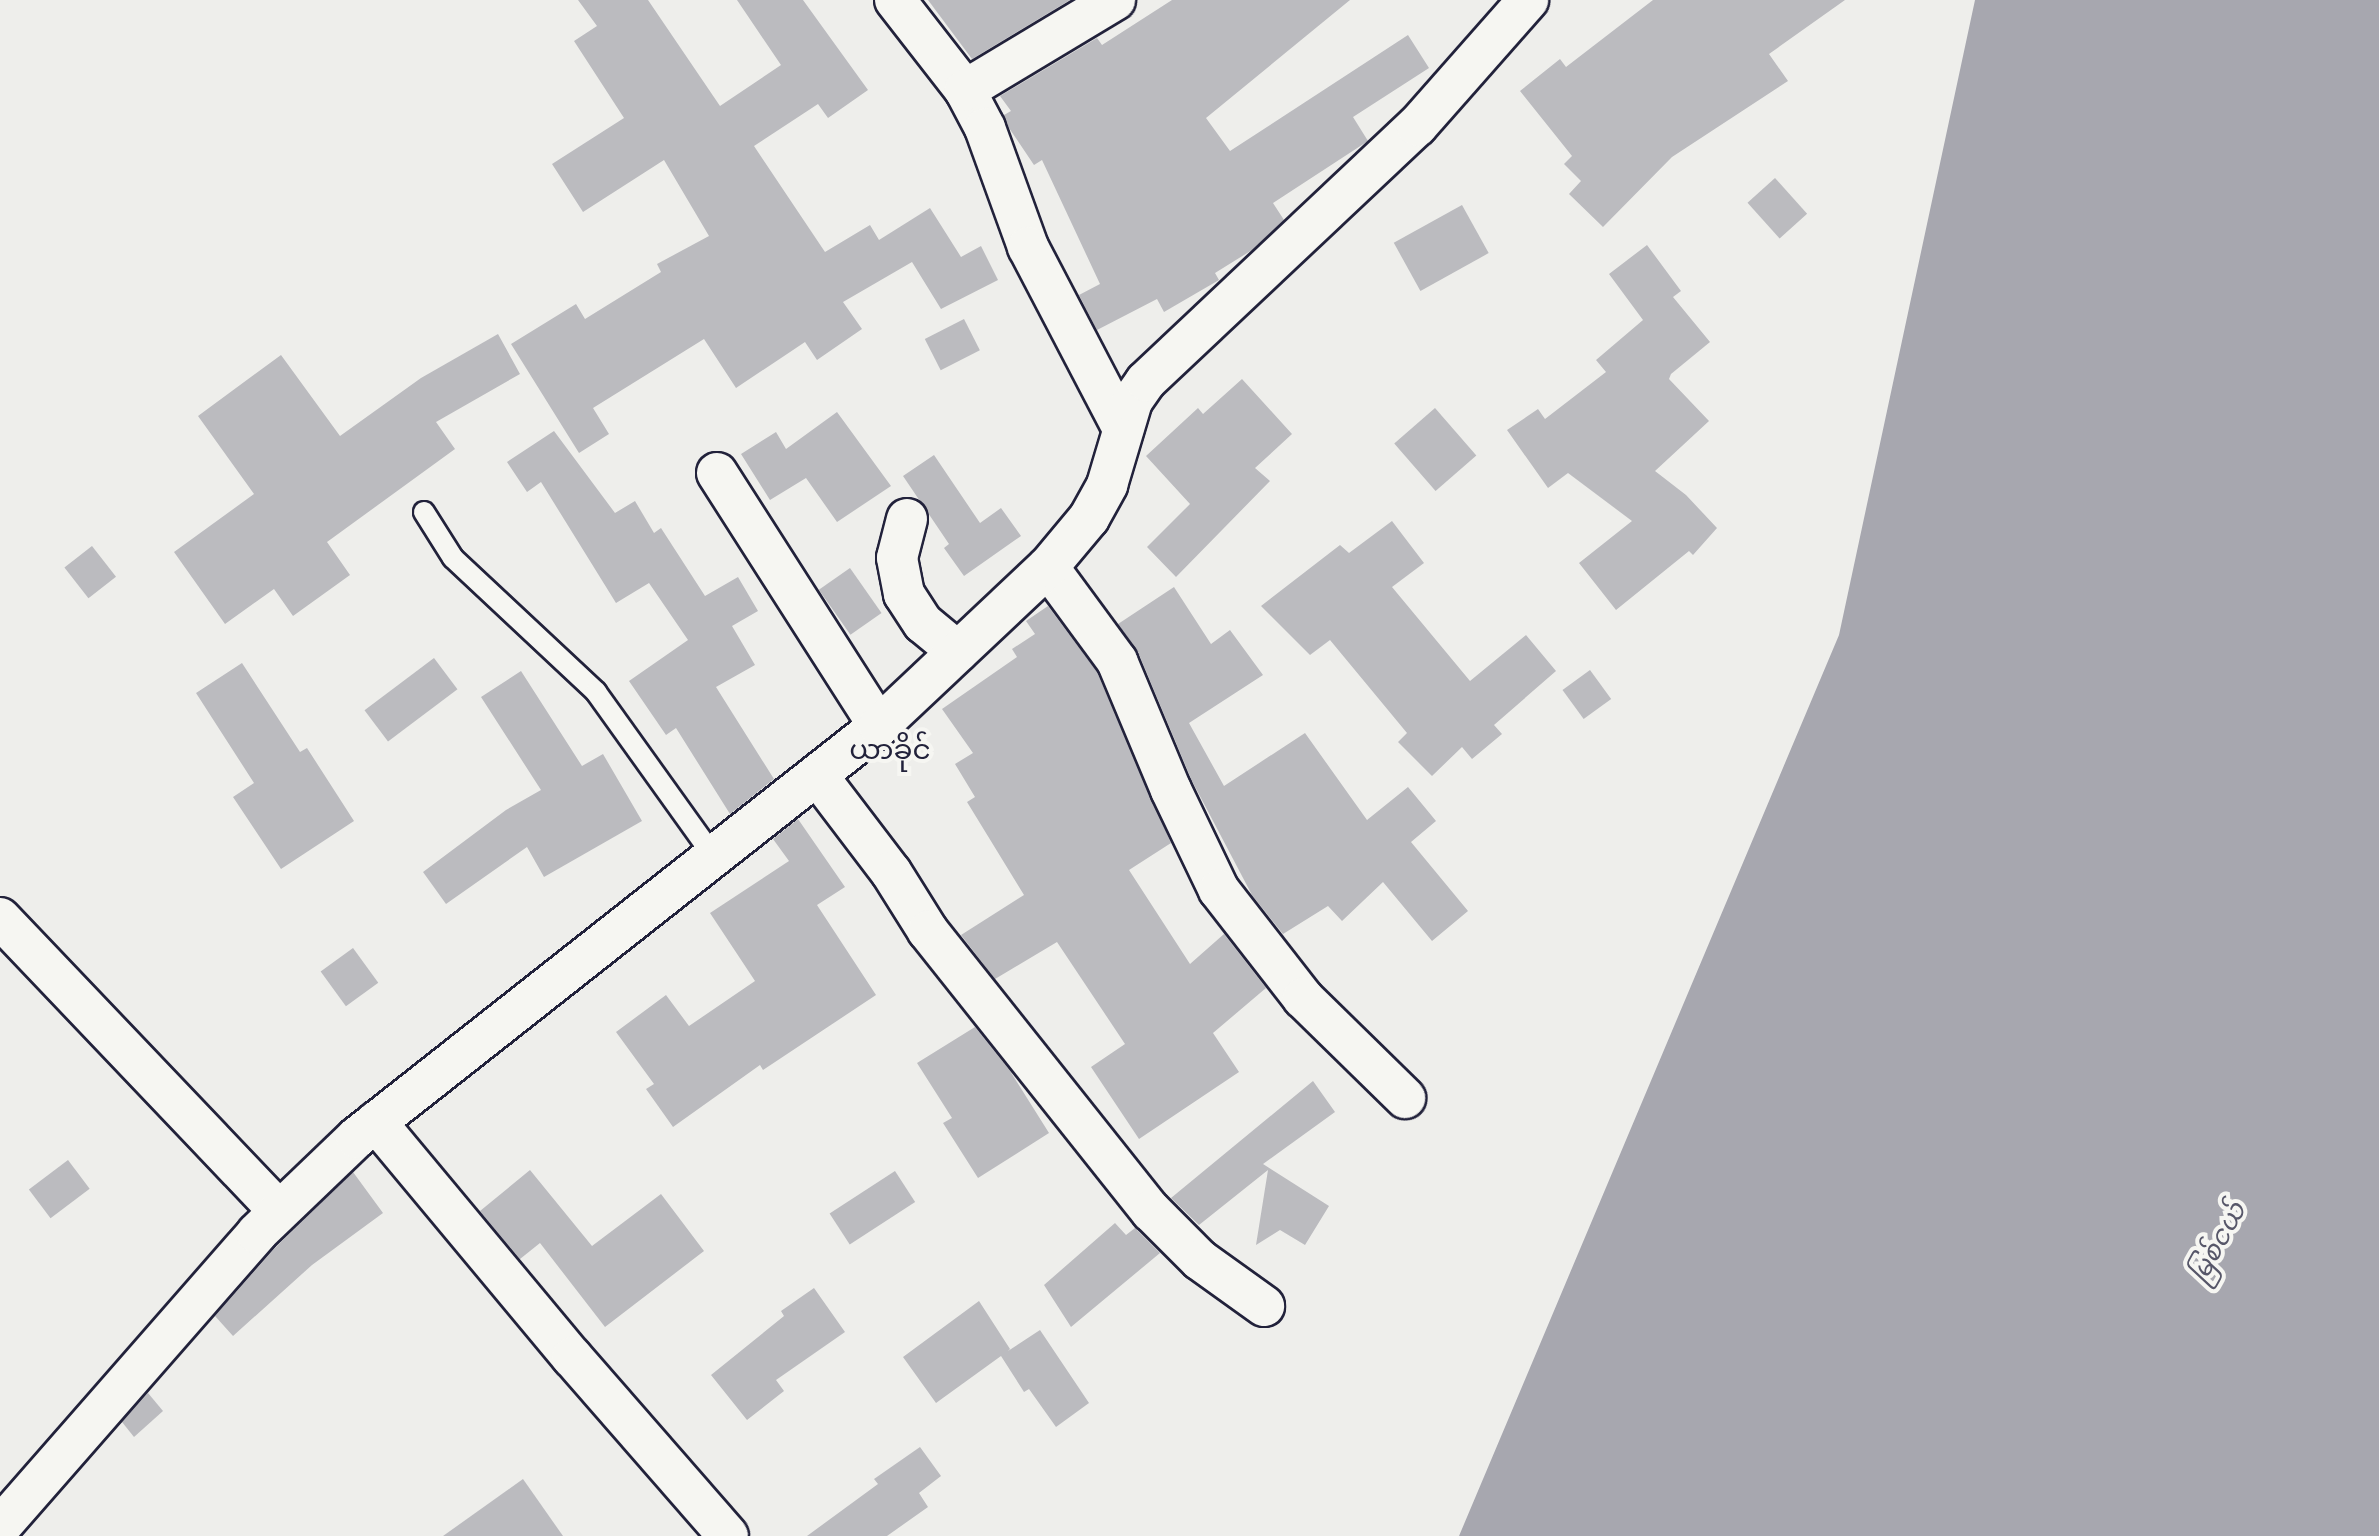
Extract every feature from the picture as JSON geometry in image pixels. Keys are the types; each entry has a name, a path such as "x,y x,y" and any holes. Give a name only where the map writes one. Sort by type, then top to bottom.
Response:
{"street":[{"path":"895,0 965,90 985,128 1028,247 1123,429"},
{"path":"965,90 1115,0"},
{"path":"14,1525 278,1210 376,1122 879,726 1048,567 1095,507 1107,485 1132,401 1146,381 1417,126 1528,0"},
{"path":"717,473 879,726"},
{"path":"907,519 897,558 904,594 923,623 958,652"},
{"path":"1048,567 1117,661 1171,790 1219,890 1303,998 1405,1098"},
{"path":"817,775 891,872 928,931 1151,1211 1200,1260 1264,1306"},
{"path":"0,918 278,1210"},
{"path":"376,1122 572,1357 728,1536"}],"lane":[{"path":"424,512 453,558 596,692 714,857"}],"water":[{"name":"မြစ်ငယ်","path":"1975,0 2379,0 2379,1536 1459,1536 1839,635"}],"building":[{"path":"578,0 648,0 720,106 781,65 737,0 803,0 868,90 828,118 818,104 754,146 825,252 870,225 879,240 930,208 961,257 981,246 998,280 941,309 912,262 843,302 862,329 817,360 805,342 736,388 704,339 593,408 609,434 579,453 511,344 576,304 585,319 661,272 657,264 709,236 664,160 583,212 552,164 624,118 574,41 597,26"},
{"path":"928,0 1070,0 972,59"},
{"path":"1172,0 1350,0 1206,118 1230,151 1408,35 1429,68 1353,117 1368,141 1273,203 1284,220 1252,250 1215,273 1219,280 1164,312 1157,299 1097,330 1079,295 1100,284 1042,160 1034,165 1009,128 1004,115 1011,111 1000,96 1097,38 1102,45"},
{"path":"1653,0 1845,0 1769,54 1788,81 1672,157 1603,227 1569,194 1581,181 1564,164 1572,156 1520,91 1560,59 1566,67"},
{"path":"1775,178 1807,214 1780,238 1748,203"},
{"path":"1462,205 1489,253 1420,291 1394,243"},
{"path":"1647,245 1681,291 1673,297 1710,342 1669,379 1709,421 1655,471 1686,495 1717,528 1693,555 1689,551 1616,610 1579,563 1632,521 1568,473 1548,488 1507,430 1538,409 1545,419 1606,372 1596,360 1643,320 1609,274"},
{"path":"964,319 980,350 941,370 925,339"},
{"path":"498,334 520,374 436,422 455,449 327,542 350,575 293,616 274,589 225,624 174,552 254,494 198,416 281,355 340,436 421,378"},
{"path":"1242,379 1292,434 1255,468 1270,481 1176,577 1147,547 1190,504 1146,456 1198,408 1203,414"},
{"path":"1435,408 1476,456 1436,491 1394,443"},
{"path":"837,412 891,486 837,522 806,478 770,500 741,454 776,432 786,449"},
{"path":"554,431 615,513 635,501 654,533 661,528 705,596 738,577 758,611 732,626 755,665 716,687 774,779 730,814 676,728 666,735 629,681 688,640 649,583 616,603 541,482 527,492 507,462"},
{"path":"934,455 980,523 1001,508 1021,536 964,576 944,548 949,544 903,476"},
{"path":"1392,521 1424,563 1392,587 1470,681 1526,635 1556,671 1494,725 1502,734 1472,759 1462,747 1432,776 1398,742 1407,733 1330,640 1310,655 1261,606 1340,545 1349,553"},
{"path":"92,546 116,577 88,598 64,568"},
{"path":"850,568 882,613 850,635 819,590"},
{"path":"1174,587 1211,644 1230,630 1263,675 1189,723 1224,786 1305,733 1367,820 1408,787 1436,821 1411,842 1468,911 1432,941 1383,882 1342,921 1328,906 1283,934 1252,895 1192,781 1138,652 1118,624"},
{"path":"1048,606 1097,672 1171,843 1129,870 1190,964 1224,934 1266,988 1213,1033 1239,1072 1139,1139 1091,1067 1125,1044 1057,942 995,979 961,935 1024,895 967,802 975,797 955,764 973,753 942,709 1017,657 1012,649 1035,634 1026,621"},
{"path":"434,658 457,689 388,742 365,710"},
{"path":"242,663 300,752 307,748 354,821 281,869 233,797 254,783 196,693"},
{"path":"1590,670 1611,699 1584,719 1562,690"},
{"path":"521,671 582,766 603,754 642,821 544,877 527,847 446,904 423,872 506,810 541,790 481,697"},
{"path":"798,819 845,887 817,905 876,995 763,1070 760,1065 673,1127 646,1089 654,1084 616,1032 666,995 689,1026 755,981 710,913 789,861 773,839"},
{"path":"353,948 378,983 346,1006 321,972"},
{"path":"975,1027 1010,1071 1049,1133 978,1178 943,1123 952,1118 917,1063"},
{"path":"1313,1081 1335,1112 1263,1164 1329,1206 1305,1245 1280,1230 1256,1245 1268,1170 1199,1225 1171,1198"},
{"path":"68,1160 90,1189 51,1218 29,1189"},
{"path":"530,1170 592,1246 661,1194 704,1251 605,1327 540,1243 520,1259 480,1211"},
{"path":"895,1171 915,1202 850,1245 830,1213"},
{"path":"353,1172 383,1213 312,1265 233,1336 215,1316 274,1249"},
{"path":"1115,1223 1126,1235 1135,1228 1160,1253 1071,1327 1044,1285"},
{"path":"814,1288 845,1332 776,1380 784,1391 747,1420 711,1375 784,1316 781,1311"},
{"path":"979,1301 1010,1349 1008,1351 1040,1330 1089,1403 1056,1427 1029,1389 1024,1392 1001,1356 936,1403 903,1357"},
{"path":"148,1393 163,1411 134,1437 122,1422"},
{"path":"920,1447 941,1476 919,1493 928,1507 887,1536 807,1536 878,1484 874,1479"},
{"path":"523,1479 563,1536 443,1536"}],"district":[{"name":"ယာခိုင်","path":"890,749"}]}
